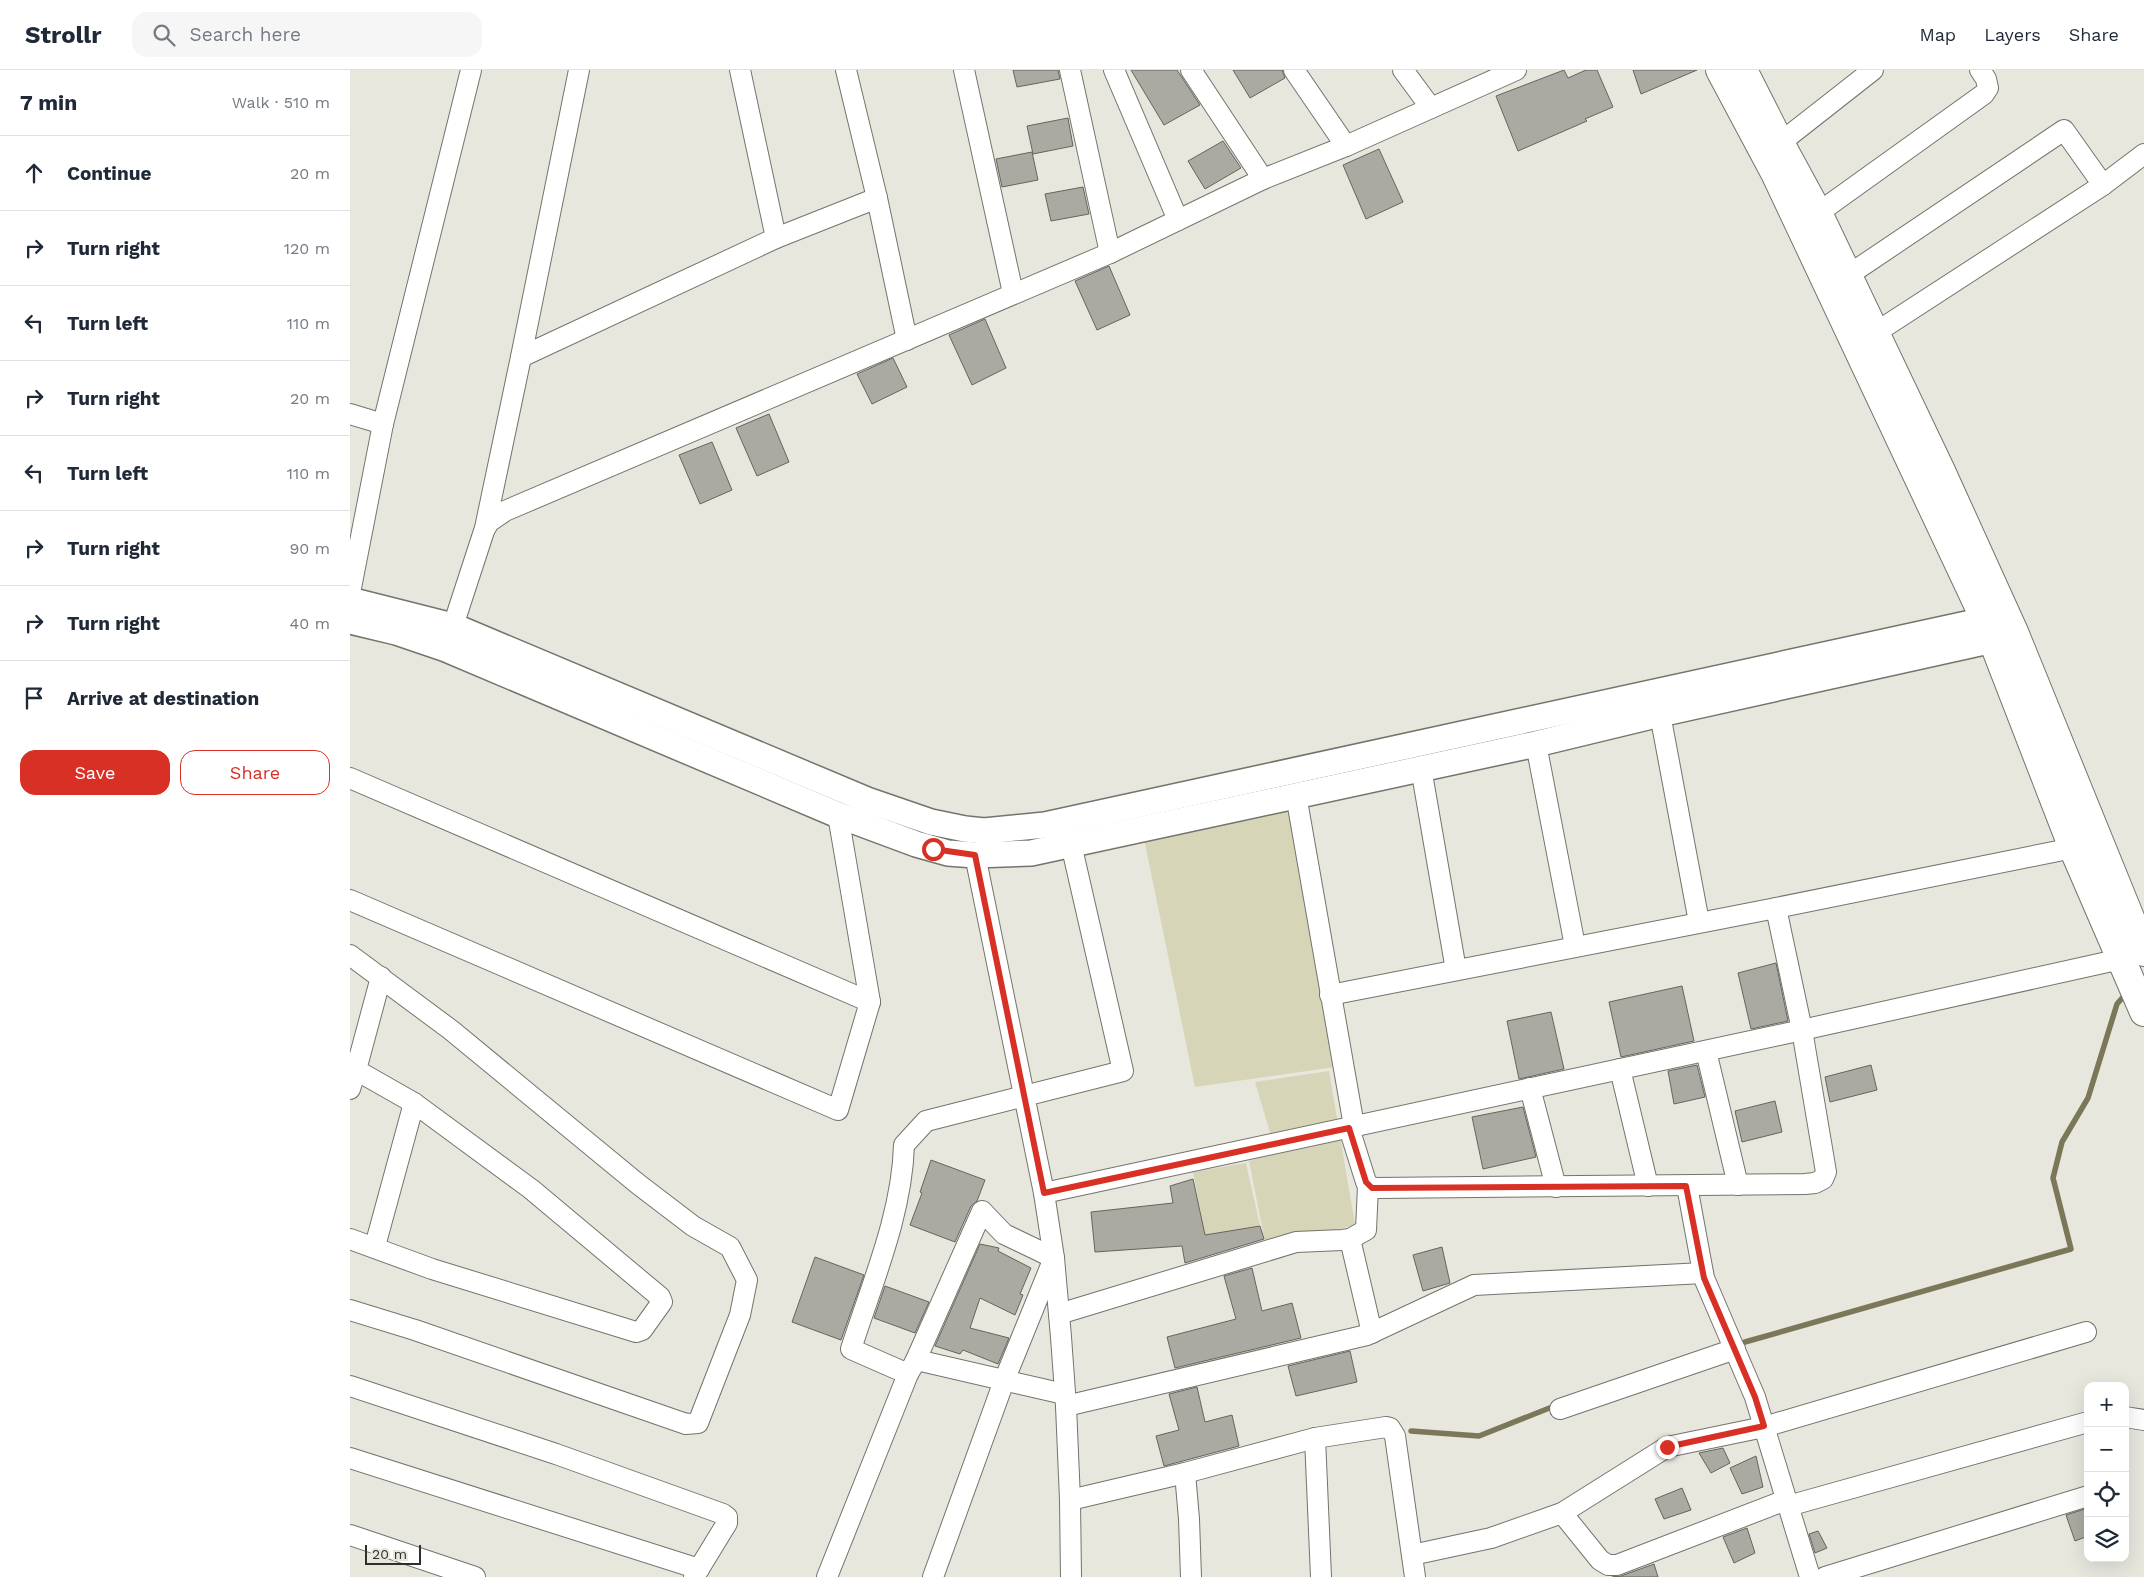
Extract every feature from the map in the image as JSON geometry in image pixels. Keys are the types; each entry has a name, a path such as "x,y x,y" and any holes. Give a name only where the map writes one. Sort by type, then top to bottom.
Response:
{"main road":[{"path":"1720,70 1776,175 1999,626 2073,848 2132,956"},
{"path":"1751,74 1780,143 1818,213 1876,333 1999,626 2132,956 2144,1012"}],"street":[{"path":"350,593 383,424 472,70"},
{"path":"453,626 484,530 579,70"},
{"path":"740,70 776,238"},
{"path":"846,70 877,198 907,340"},
{"path":"964,70 1013,293"},
{"path":"1070,70 1110,253"},
{"path":"1114,70 1178,220"},
{"path":"1191,70 1263,179"},
{"path":"1294,70 1346,146"},
{"path":"1403,70 1431,108"},
{"path":"484,530 489,522 505,511 1110,253 1263,179 1346,146 1516,70"},
{"path":"1780,143 1872,70"},
{"path":"1818,213 1984,94 1988,88 1986,79 1980,70"},
{"path":"1847,276 2064,130 2103,185"},
{"path":"1876,333 2103,185 2144,154"},
{"path":"521,357 776,238 877,198"},
{"path":"350,414 383,424"},
{"path":"350,600 453,626 867,800 931,822 984,831 1045,825 1999,626"},
{"path":"350,621 396,632 446,649 838,815 933,849 975,855 1031,853 1536,744 1660,714 1999,626"},
{"path":"1660,714 1699,922"},
{"path":"1536,744 1575,946"},
{"path":"1421,768 1456,970"},
{"path":"350,778 870,1002"},
{"path":"1059,1314 1296,1242 1350,1239 1366,1230 1368,1186 1352,1127 1296,795"},
{"path":"350,900 838,1110 870,1002 838,815"},
{"path":"912,1368 851,1349 898,1201 903,1170 904,1145 926,1121 1123,1071 1071,844"},
{"path":"1330,995 2073,848"},
{"path":"975,855 1044,1193 1054,1258 1066,1400 1071,1577"},
{"path":"1368,1186 1376,1188 1686,1186 1805,1184 1816,1183 1823,1179 1826,1172 1802,1030 1776,908"},
{"path":"350,955 450,1030 693,1226 730,1248 746,1280 740,1315 698,1423 686,1424 415,1330 350,1310"},
{"path":"1044,1193 1706,1051 2132,956"},
{"path":"350,1089 381,977"},
{"path":"1706,1051 1738,1185"},
{"path":"1620,1069 1648,1186"},
{"path":"350,1239 375,1246 432,1269 636,1332 642,1330 662,1302 660,1297 531,1190 414,1103 356,1070"},
{"path":"1530,1088 1556,1187"},
{"path":"375,1246 414,1103"},
{"path":"1686,1186 1703,1273 1755,1397 1810,1577"},
{"path":"827,1577 912,1368 982,1211 1004,1234 1054,1258"},
{"path":"1350,1239 1372,1333"},
{"path":"934,1577 1004,1381 1054,1258"},
{"path":"912,1368 921,1361 1004,1381 1066,1400 1372,1333 1474,1285 1703,1273"},
{"path":"1412,1555 1491,1538 1562,1513 1667,1447 1764,1426 2086,1332"},
{"path":"1560,1409 1735,1349"},
{"path":"350,1386 556,1454 722,1514 727,1517 727,1523 697,1573 350,1458"},
{"path":"2129,1418 2144,1420"},
{"path":"1562,1513 1600,1560 1608,1565 1616,1565 1787,1503 2084,1423"},
{"path":"1070,1500 1185,1473 1315,1438 1386,1427 1393,1431 1415,1577"},
{"path":"1315,1438 1321,1577"},
{"path":"1185,1473 1190,1519 1190,1577"},
{"path":"1825,1577 2084,1497"},
{"path":"350,1535 475,1577"}],"shaded area":[{"path":"1296,795 1343,1066 1195,1087 1142,829"},
{"path":"1329,1071 1355,1225 1266,1247 1249,1161 1276,1152 1255,1082"},
{"path":"1246,1163 1260,1226 1205,1235 1193,1172"}],"building":[{"path":"1013,70 1058,70 1060,79 1017,87"},
{"path":"1131,70 1177,70 1200,105 1164,125"},
{"path":"1233,70 1282,70 1285,78 1250,98"},
{"path":"1564,70 1568,78 1586,70 1597,70 1613,107 1585,119 1587,121 1518,151 1496,96"},
{"path":"1633,70 1697,70 1641,94"},
{"path":"1068,118 1073,146 1033,154 1027,126"},
{"path":"1223,141 1241,168 1205,189 1188,161"},
{"path":"1379,149 1403,202 1366,219 1343,165"},
{"path":"1032,152 1038,180 1002,187 996,159"},
{"path":"1083,187 1089,214 1051,221 1045,194"},
{"path":"1109,266 1130,315 1097,330 1075,281"},
{"path":"985,319 1006,368 972,385 949,335"},
{"path":"893,358 907,387 872,404 857,374"},
{"path":"769,414 789,462 757,476 736,428"},
{"path":"712,442 732,490 700,504 679,455"},
{"path":"1776,963 1788,1021 1751,1029 1738,973"},
{"path":"1682,986 1694,1041 1621,1057 1609,1002"},
{"path":"1551,1012 1564,1069 1519,1079 1507,1021"},
{"path":"1697,1065 1705,1097 1674,1104 1668,1071"},
{"path":"1871,1065 1877,1090 1830,1102 1825,1077"},
{"path":"1775,1101 1782,1132 1742,1142 1735,1111"},
{"path":"1523,1107 1536,1157 1483,1169 1472,1117"},
{"path":"931,1160 985,1180 977,1201 971,1206 955,1242 910,1225 922,1193 920,1192"},
{"path":"1193,1179 1205,1235 1260,1226 1264,1239 1185,1263 1182,1246 1095,1252 1091,1212 1173,1203 1170,1186"},
{"path":"980,1244 999,1248 998,1251 1031,1268 1020,1294 1023,1295 1015,1315 980,1298 970,1328 1009,1338 998,1364 963,1350 960,1354 935,1346"},
{"path":"1442,1247 1450,1283 1423,1291 1413,1255"},
{"path":"815,1257 864,1275 841,1340 792,1322"},
{"path":"1252,1268 1262,1311 1292,1303 1301,1338 1175,1368 1167,1337 1236,1319 1224,1276"},
{"path":"885,1286 929,1302 915,1333 874,1318"},
{"path":"1350,1351 1357,1382 1296,1396 1288,1366"},
{"path":"1197,1387 1205,1422 1232,1415 1239,1446 1164,1466 1156,1436 1179,1430 1169,1394"},
{"path":"1723,1448 1730,1463 1711,1473 1699,1453"},
{"path":"1756,1456 1763,1487 1742,1494 1730,1468"},
{"path":"1682,1488 1691,1510 1664,1519 1655,1499"},
{"path":"2084,1509 2084,1538 2075,1541 2066,1515"},
{"path":"1747,1528 1755,1553 1734,1563 1723,1537"},
{"path":"1818,1531 1827,1548 1815,1553 1809,1534"},
{"path":"1654,1564 1658,1577 1612,1577 1621,1576"}],"waterway":[{"path":"1745,1342 2071,1249 2053,1178 2062,1142 2088,1098 2117,1004 2123,997"},
{"path":"1411,1431 1479,1436 1557,1405"}],"route":[{"path":"933,849 948,853 975,855 1044,1193 1349,1128 1366,1182 1372,1188 1686,1186 1704,1278 1755,1397 1764,1426 1667,1447"}]}
